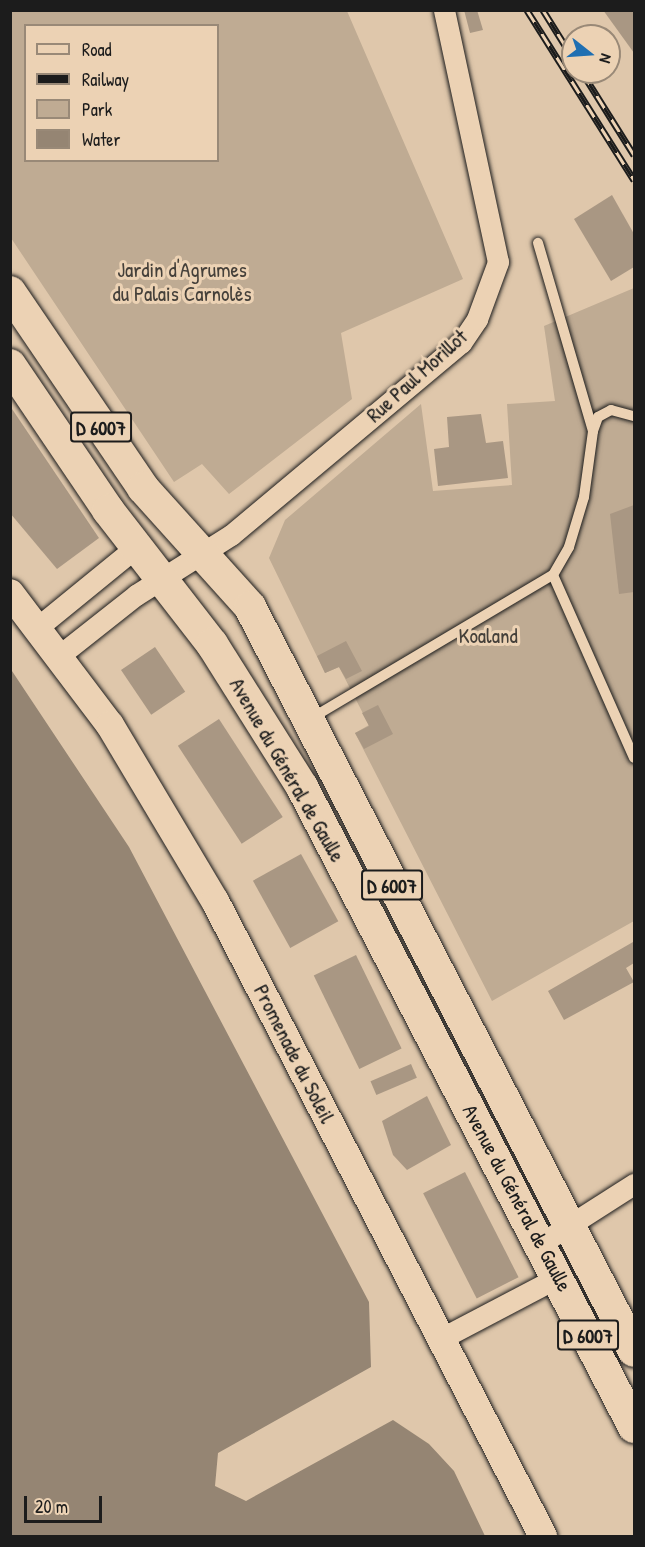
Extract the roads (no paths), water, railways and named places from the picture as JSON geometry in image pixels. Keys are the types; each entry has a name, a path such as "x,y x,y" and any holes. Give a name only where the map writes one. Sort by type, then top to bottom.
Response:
{"main road":[{"name":"D 6007","path":"10,292 143,488 203,553"},
{"name":"Avenue du Général de Gaulle","path":"10,365 135,548 212,644 302,787 634,1427"},
{"name":"Avenue du Général de Gaulle","path":"203,553 250,607 634,1351"}],"street":[{"name":"Rue Paul Morillot","path":"60,655 159,580 203,553 460,343 490,293 498,262 491,217 444,10"},
{"path":"38,627 135,548"},
{"name":"Promenade du Soleil","path":"10,593 60,655 110,725 215,901 543,1536"},
{"path":"540,1244 634,1184"},
{"path":"441,1338 558,1277"}],"lane":[{"path":"538,243 593,431"},
{"path":"309,719 553,574 569,547 584,496 593,431 598,417 611,410 634,416"},
{"path":"553,574 634,758"}],"water":[{"path":"10,668 129,847 369,1302 371,1367 218,1453 215,1486 246,1501 393,1420 429,1444 454,1471 485,1536 11,1536"}],"railway":[{"path":"527,10 634,180"},
{"path":"543,10 561,39"},
{"path":"590,84 634,155"}],"park label":[{"name":"Jardin d'Agrumes du Palais Carnolès","path":"182,282"},
{"name":"Koaland","path":"488,636"}]}
